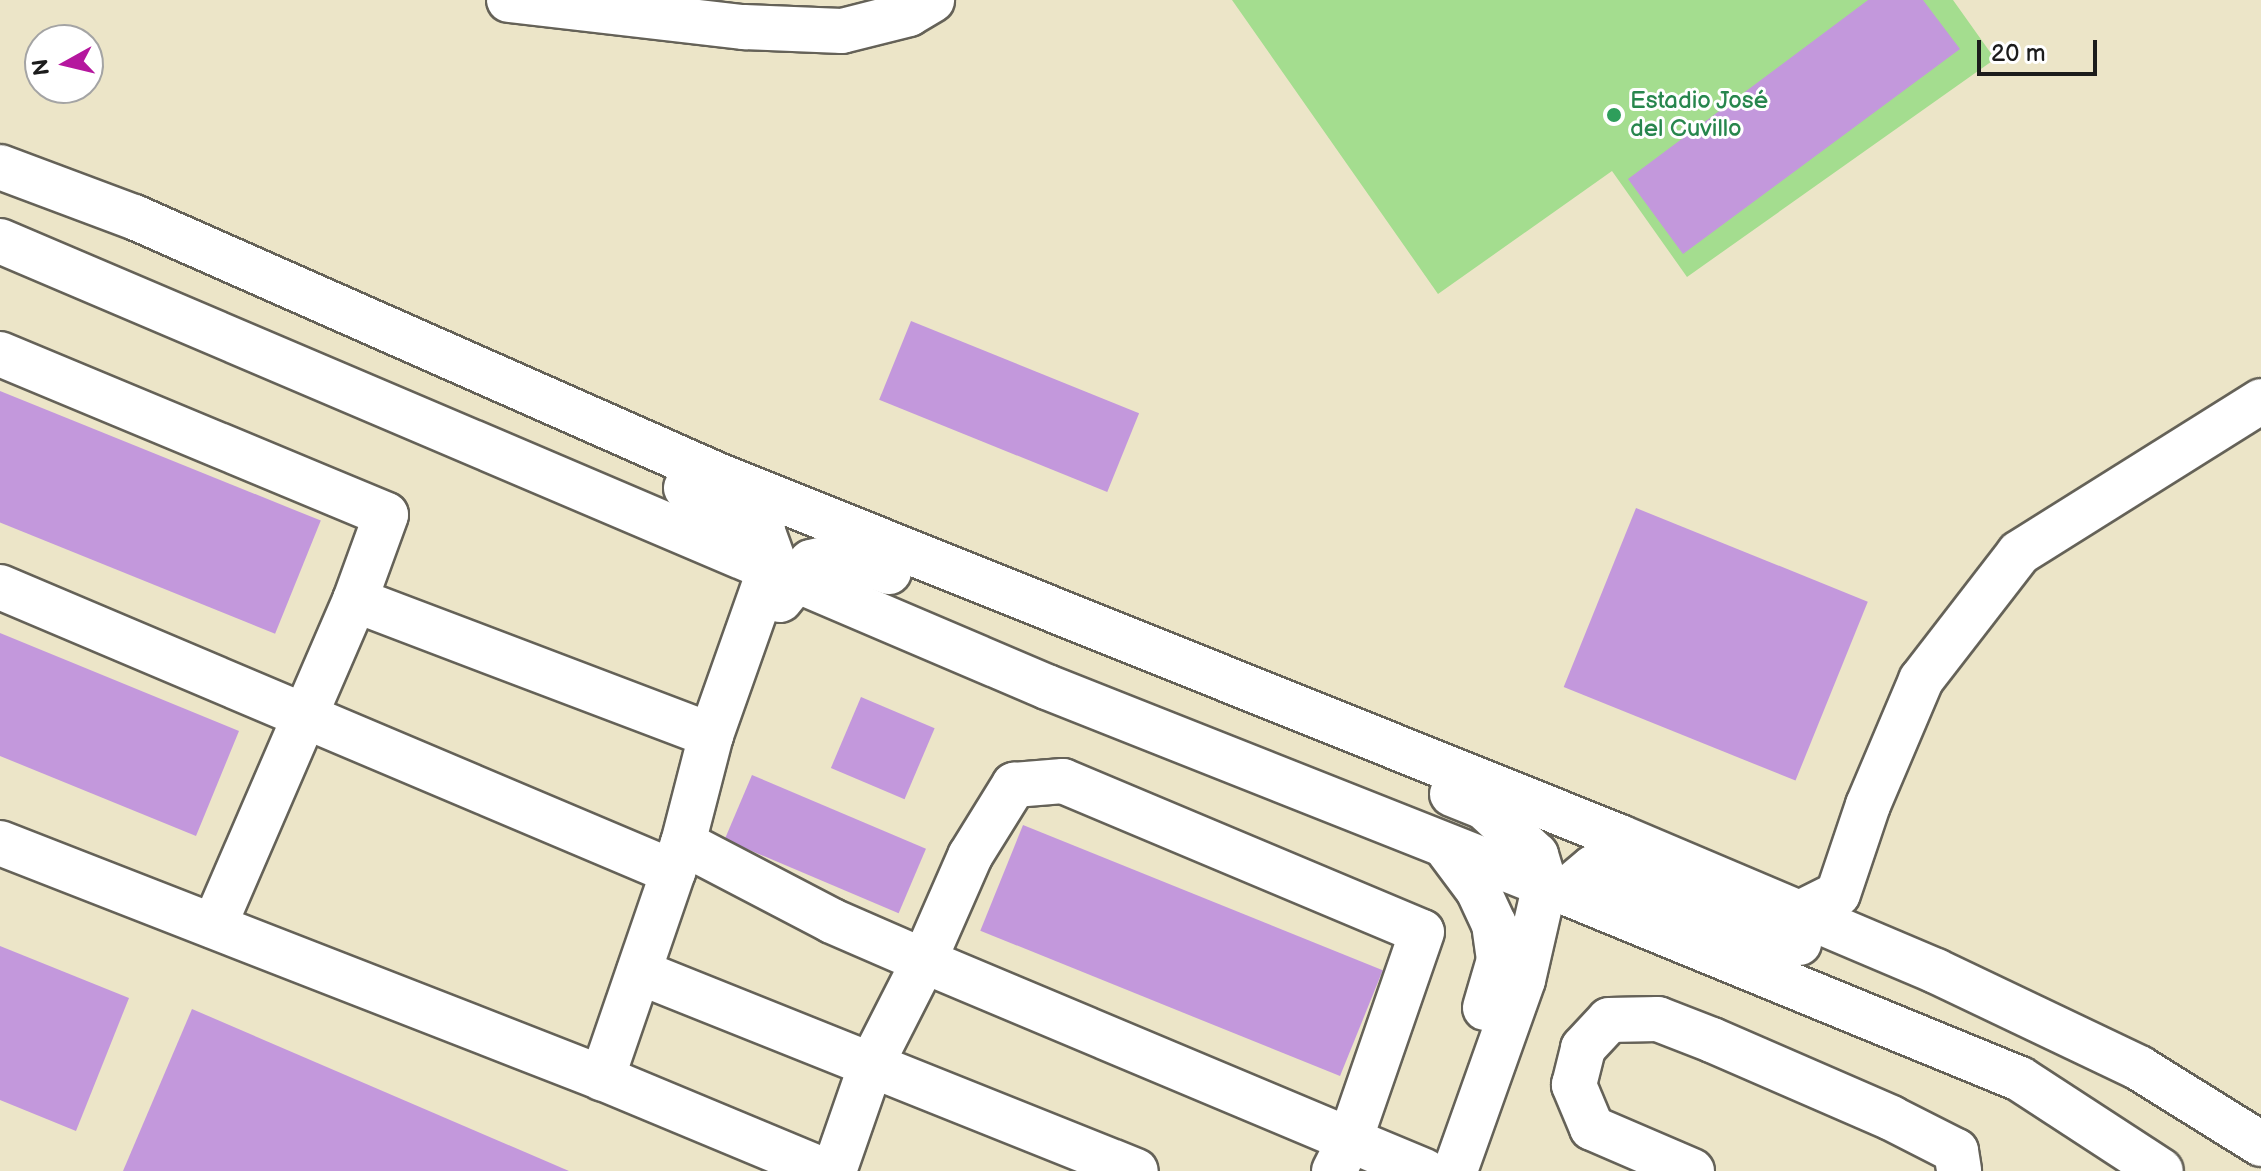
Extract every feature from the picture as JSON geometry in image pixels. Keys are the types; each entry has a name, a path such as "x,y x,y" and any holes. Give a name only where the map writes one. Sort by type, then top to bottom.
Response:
{"street":[{"path":"509,0 744,27 842,31 909,14 932,0"},
{"path":"0,167 134,217 715,474 1620,837 1936,971 2139,1068 2261,1144"},
{"path":"134,217 722,507 763,532 782,576 737,734 697,795"},
{"path":"0,241 1047,687 1554,888 2020,1079 2161,1171"},
{"path":"0,354 386,515 355,600 302,715 214,926"},
{"path":"1800,913 1838,894 1868,805 1921,680 2019,553 2261,401"},
{"path":"602,1078 678,858 711,735 782,576 811,562 842,555 1484,807 1536,855 1554,888"},
{"path":"0,587 302,715 678,858 832,921 1342,1156 1424,1171 1480,1026 1499,960 1494,924 1478,890 1446,847"},
{"path":"355,600 711,735"},
{"path":"834,1171 871,1065 924,961 970,856 1014,785 1063,781 1422,932 1342,1156"},
{"path":"0,843 602,1078 825,1171"},
{"path":"1455,1171 1554,888 1593,868 1620,874 2050,1042 2139,1068"},
{"path":"639,972 1136,1171"},
{"path":"1692,1171 1592,1128 1574,1085 1583,1048 1609,1020 1658,1019 1712,1040 1891,1118 1956,1151 1959,1171"}],"green space":[{"name":"Estadio José del Cuvillo","path":"1232,0 1953,0 1995,59 1687,277 1612,171 1438,294"}],"building":[{"path":"1868,0 1923,0 1960,49 1683,254 1628,179"},
{"path":"911,321 1139,413 1107,492 879,400"},
{"path":"0,391 321,521 275,634 0,523"},
{"path":"1636,508 1868,602 1795,781 1564,687"},
{"path":"0,633 239,731 196,836 0,756"},
{"path":"861,697 935,728 905,799 831,768"},
{"path":"752,775 926,849 899,913 725,839"},
{"path":"1023,825 1383,970 1340,1076 980,931"},
{"path":"0,946 129,998 76,1131 0,1100"},
{"path":"192,1009 569,1171 123,1171"}],"place":[{"name":"Estadio José del Cuvillo","path":"1614,115"}]}
